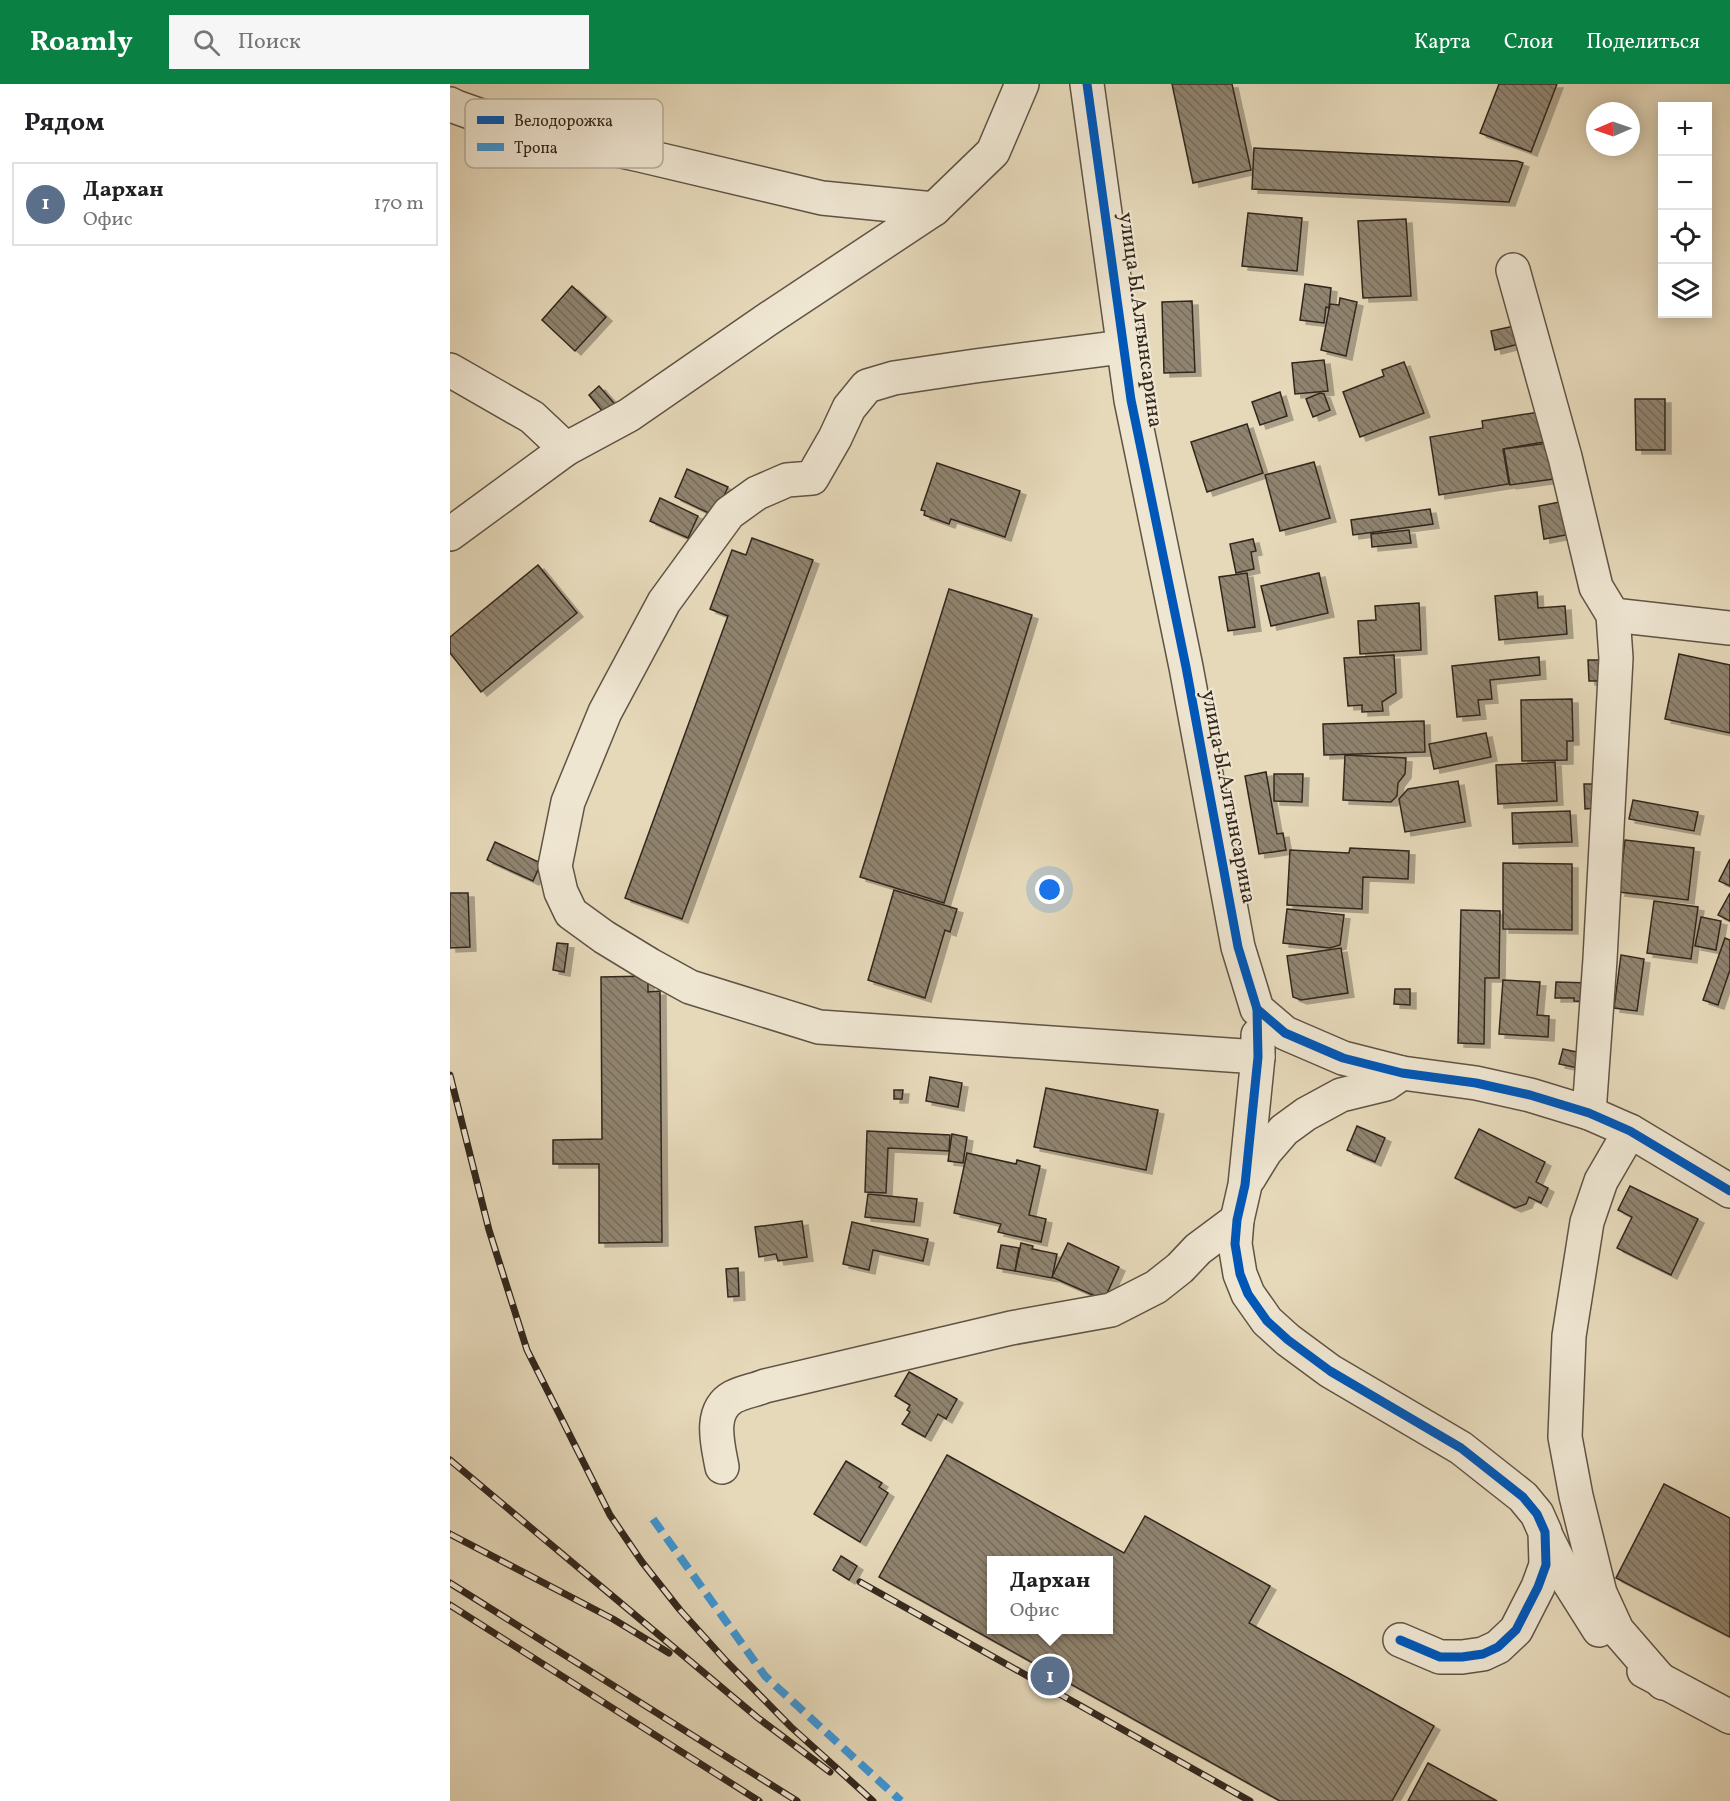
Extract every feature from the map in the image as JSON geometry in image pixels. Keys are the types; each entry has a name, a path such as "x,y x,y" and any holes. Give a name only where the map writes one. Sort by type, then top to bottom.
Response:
{"street":[{"path":"450,534 566,449 629,415 934,209 993,152 1022,84"},
{"name":"улица Ы.Алтынсарина","path":"1088,84 1131,400 1186,667 1238,947 1257,1009 1258,1057 1245,1185"},
{"path":"450,104 465,110"},
{"path":"663,160 822,198 934,209"},
{"path":"1513,270 1565,457 1596,587 1613,615 1615,680 1589,1113"},
{"path":"1122,347 894,378 867,386 849,408 812,478 787,480 757,493 729,513 664,602 605,712 568,802 555,866 561,892 572,913 604,937 690,987 819,1027 1258,1057"},
{"path":"450,370 532,417 566,449"},
{"path":"1613,615 1730,628"},
{"path":"1257,1009 1285,1033 1343,1058 1402,1073 1476,1083 1530,1095 1589,1113 1630,1131 1730,1191"},
{"path":"1402,1073 1386,1084 1341,1095 1306,1114 1284,1130 1265,1152 1245,1185 1237,1220 1235,1244 1240,1274 1248,1294 1267,1321 1288,1340 1330,1371 1461,1448 1523,1497 1537,1514 1570,1584 1612,1652 1663,1683 1730,1717"},
{"path":"1630,1131 1601,1181 1587,1222 1569,1336 1565,1437 1576,1496 1600,1593 1617,1630 1663,1683"},
{"path":"722,1467 716,1431 718,1417 732,1397 765,1386 1011,1328 1111,1310 1156,1287 1180,1268 1198,1249 1237,1220"},
{"path":"1400,1640 1440,1656 1462,1657 1483,1654 1498,1647 1516,1630 1538,1587 1546,1565 1545,1532"}],"building":[{"path":"1172,84 1232,84 1251,170 1193,183"},
{"path":"1499,84 1557,84 1531,152 1480,133"},
{"path":"1254,148 1523,163 1509,202 1252,189"},
{"path":"1248,213 1302,218 1297,271 1242,266"},
{"path":"1406,219 1411,296 1363,298 1358,221"},
{"path":"1305,284 1331,288 1329,308 1326,307 1324,323 1300,320"},
{"path":"572,286 606,317 575,351 542,320"},
{"path":"1340,298 1357,302 1346,356 1321,350 1330,304 1339,305"},
{"path":"1192,301 1195,372 1164,373 1162,302"},
{"path":"1519,325 1523,343 1495,350 1491,331"},
{"path":"1324,360 1328,391 1295,394 1292,363"},
{"path":"1404,362 1424,413 1360,437 1343,392 1384,376 1382,370"},
{"path":"599,386 619,409 608,418 589,395"},
{"path":"1280,392 1287,416 1260,425 1252,402"},
{"path":"1320,393 1324,394 1330,410 1313,417 1306,399"},
{"path":"1635,399 1665,399 1665,450 1636,450"},
{"path":"1539,412 1544,442 1503,449 1509,484 1439,495 1430,437 1483,428 1482,421"},
{"path":"1247,424 1263,473 1207,492 1191,442"},
{"path":"1556,442 1561,478 1510,485 1504,449"},
{"path":"1314,462 1330,518 1280,531 1265,475"},
{"path":"937,463 1020,491 1005,537 951,519 949,524 924,515 925,511 921,510"},
{"path":"687,469 728,487 715,516 675,497"},
{"path":"660,498 698,516 688,538 650,521"},
{"path":"1565,501 1571,534 1544,539 1539,506"},
{"path":"1430,509 1433,524 1353,535 1351,520"},
{"path":"1409,530 1411,543 1372,547 1371,534"},
{"path":"752,538 813,560 682,919 625,898 728,616 710,609 732,550 746,555"},
{"path":"1253,539 1256,551 1251,552 1254,569 1236,573 1230,544"},
{"path":"538,565 577,613 481,692 450,653 450,637"},
{"path":"1247,573 1255,627 1228,631 1219,577"},
{"path":"1319,573 1328,613 1271,626 1261,586"},
{"path":"949,589 1032,615 944,903 860,877"},
{"path":"1537,592 1538,608 1565,606 1567,634 1499,640 1495,596"},
{"path":"1419,603 1421,650 1360,654 1358,621 1376,620 1375,606"},
{"path":"1679,654 1730,665 1730,733 1665,719"},
{"path":"1394,655 1396,693 1382,702 1383,711 1362,712 1362,705 1348,706 1344,658"},
{"path":"1539,657 1540,675 1490,680 1492,699 1478,700 1480,715 1457,717 1452,666"},
{"path":"1588,660 1605,660 1605,681 1589,681"},
{"path":"1572,699 1573,741 1567,741 1567,760 1522,761 1521,700"},
{"path":"1424,721 1425,752 1324,755 1323,724"},
{"path":"1486,733 1491,757 1434,769 1429,744"},
{"path":"1345,755 1406,758 1405,774 1398,783 1397,796 1391,802 1343,800"},
{"path":"1555,762 1557,801 1498,804 1496,765"},
{"path":"1266,772 1277,834 1283,833 1286,850 1259,854 1245,776"},
{"path":"1274,774 1303,774 1302,802 1274,801"},
{"path":"1458,781 1465,822 1405,832 1399,799 1408,789"},
{"path":"1584,784 1596,784 1597,808 1585,809"},
{"path":"1633,800 1698,812 1694,831 1629,819"},
{"path":"1570,811 1572,842 1513,844 1512,813"},
{"path":"1625,840 1694,848 1688,900 1619,892"},
{"path":"495,842 541,863 533,881 487,860"},
{"path":"1350,848 1409,851 1408,879 1363,877 1362,909 1287,905 1290,850 1349,853"},
{"path":"1730,859 1730,886 1719,881"},
{"path":"1503,863 1572,864 1572,930 1503,929"},
{"path":"894,890 957,909 950,932 945,930 925,998 868,980"},
{"path":"450,893 468,893 470,947 450,948"},
{"path":"1730,893 1730,921 1718,915"},
{"path":"1654,901 1698,907 1691,959 1647,953"},
{"path":"1287,909 1344,915 1340,945 1330,948 1283,943"},
{"path":"1461,910 1500,911 1499,978 1485,978 1484,1044 1458,1043"},
{"path":"1701,917 1721,921 1716,950 1695,946"},
{"path":"1725,938 1730,940 1730,970 1718,1005 1703,1000"},
{"path":"557,943 568,944 564,972 553,970"},
{"path":"1341,948 1348,993 1301,1000 1293,997 1287,956"},
{"path":"1621,955 1644,959 1637,1011 1614,1008"},
{"path":"648,976 648,992 660,991 662,1242 599,1243 599,1164 553,1164 553,1140 602,1139 601,977"},
{"path":"1503,980 1540,982 1537,1015 1549,1016 1548,1037 1499,1034"},
{"path":"1556,982 1591,983 1590,1002 1574,1001 1574,998 1555,998"},
{"path":"1395,989 1410,989 1410,1005 1394,1004"},
{"path":"1563,1049 1586,1054 1583,1069 1559,1064"},
{"path":"930,1077 962,1083 958,1107 926,1101"},
{"path":"1046,1088 1158,1110 1146,1170 1034,1147"},
{"path":"894,1090 903,1090 902,1099 894,1099"},
{"path":"1357,1126 1385,1138 1375,1162 1347,1150"},
{"path":"1479,1129 1545,1162 1536,1182 1548,1188 1541,1203 1529,1197 1526,1204 1515,1208 1455,1178"},
{"path":"867,1131 950,1135 949,1151 888,1148 886,1193 865,1192"},
{"path":"952,1134 967,1137 963,1163 948,1161"},
{"path":"967,1153 1016,1164 1017,1160 1040,1166 1029,1215 1046,1219 1041,1242 998,1232 1001,1224 954,1213"},
{"path":"1630,1186 1698,1219 1671,1275 1617,1248 1632,1217 1618,1210"},
{"path":"868,1194 917,1199 914,1222 865,1217"},
{"path":"802,1221 807,1257 778,1261 776,1254 759,1257 755,1227"},
{"path":"852,1222 928,1239 923,1261 873,1250 869,1270 843,1264"},
{"path":"1021,1243 1033,1246 1032,1249 1057,1254 1052,1278 1015,1271"},
{"path":"1068,1243 1119,1267 1104,1300 1052,1277"},
{"path":"1001,1245 1019,1248 1015,1271 997,1268"},
{"path":"738,1268 739,1296 728,1297 726,1269"},
{"path":"909,1372 957,1399 946,1419 938,1414 925,1437 902,1424 910,1412 907,1410 910,1405 895,1396"},
{"path":"947,1455 1124,1553 1145,1516 1270,1586 1249,1623 1434,1726 1392,1801 1280,1801 879,1577"},
{"path":"846,1461 882,1483 879,1487 888,1493 860,1542 814,1514"},
{"path":"1664,1484 1730,1518 1730,1637 1616,1578"},
{"path":"841,1556 857,1566 849,1580 833,1570"},
{"path":"1428,1763 1497,1801 1408,1801"}],"railway":[{"path":"450,1075 489,1230 527,1350 610,1515 642,1562 680,1610 726,1661 791,1727 873,1801"},
{"path":"450,1460 758,1718 830,1772"},
{"path":"450,1534 613,1619 669,1653"},
{"path":"860,1582 1250,1801"},
{"path":"450,1583 797,1801"},
{"path":"450,1605 759,1801"}],"marked path":[{"path":"653,1519 765,1676 901,1801"}],"cycle path":[{"path":"1087,84 1131,400 1186,667 1238,947 1257,1009 1285,1033 1343,1058 1402,1073 1476,1083 1530,1095 1589,1113 1630,1131 1730,1191"},
{"path":"1257,1009 1258,1057 1245,1185 1237,1220 1235,1244 1240,1274 1248,1294 1267,1321 1288,1340 1330,1371 1461,1448 1523,1497 1537,1514 1545,1532 1546,1565 1538,1587 1516,1630 1498,1647 1483,1654 1440,1657 1400,1640"}],"place":[{"name":"Дархан","path":"1050,1676"}]}
